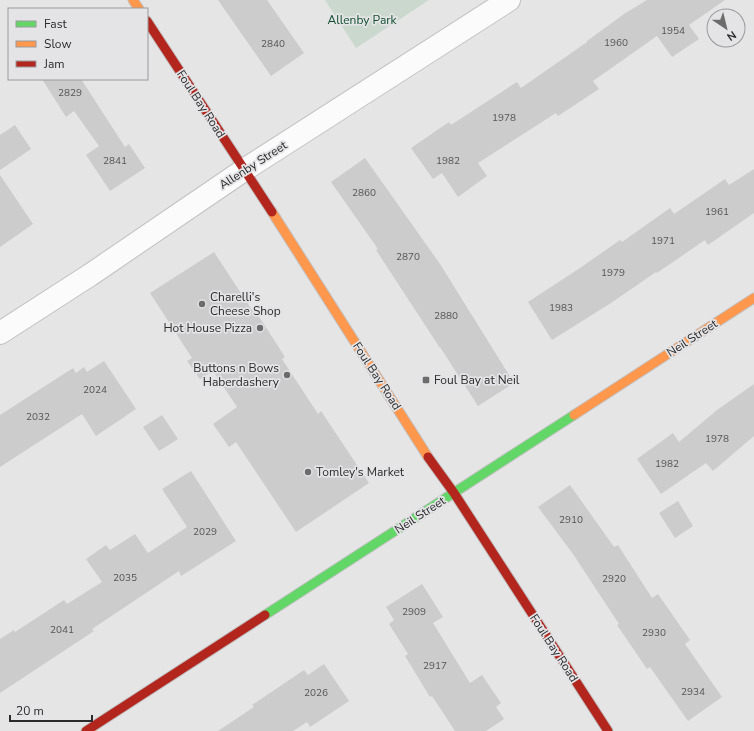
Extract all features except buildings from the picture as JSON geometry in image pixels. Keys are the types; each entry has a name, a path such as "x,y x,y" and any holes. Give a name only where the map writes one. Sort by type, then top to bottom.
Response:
{"main road":[{"name":"Foul Bay Road","path":"148,23 427,455 454,493 608,731"},
{"name":"Neil Street","path":"86,731 754,298"}],"street":[{"name":"Allenby Street","path":"0,333 96,271 244,170 509,0"}],"green space":[{"name":"Allenby Park","path":"325,0 429,0 356,48"}],"traffic: fast":[{"path":"265,615 574,415"}],"traffic: slow":[{"path":"133,0 138,8"},
{"path":"272,212 428,457"},
{"path":"574,415 754,298"}],"traffic: jam":[{"path":"148,23 272,212"},
{"path":"428,457 454,493 608,731"},
{"path":"86,731 265,615"}],"place":[{"name":"Charelli's Cheese Shop","path":"202,304"},
{"name":"Hot House Pizza","path":"260,328"},
{"name":"Buttons n Bows Haberdashery","path":"287,375"},
{"name":"Foul Bay at Neil","path":"426,380"},
{"name":"Tomley's Market","path":"308,472"}]}
